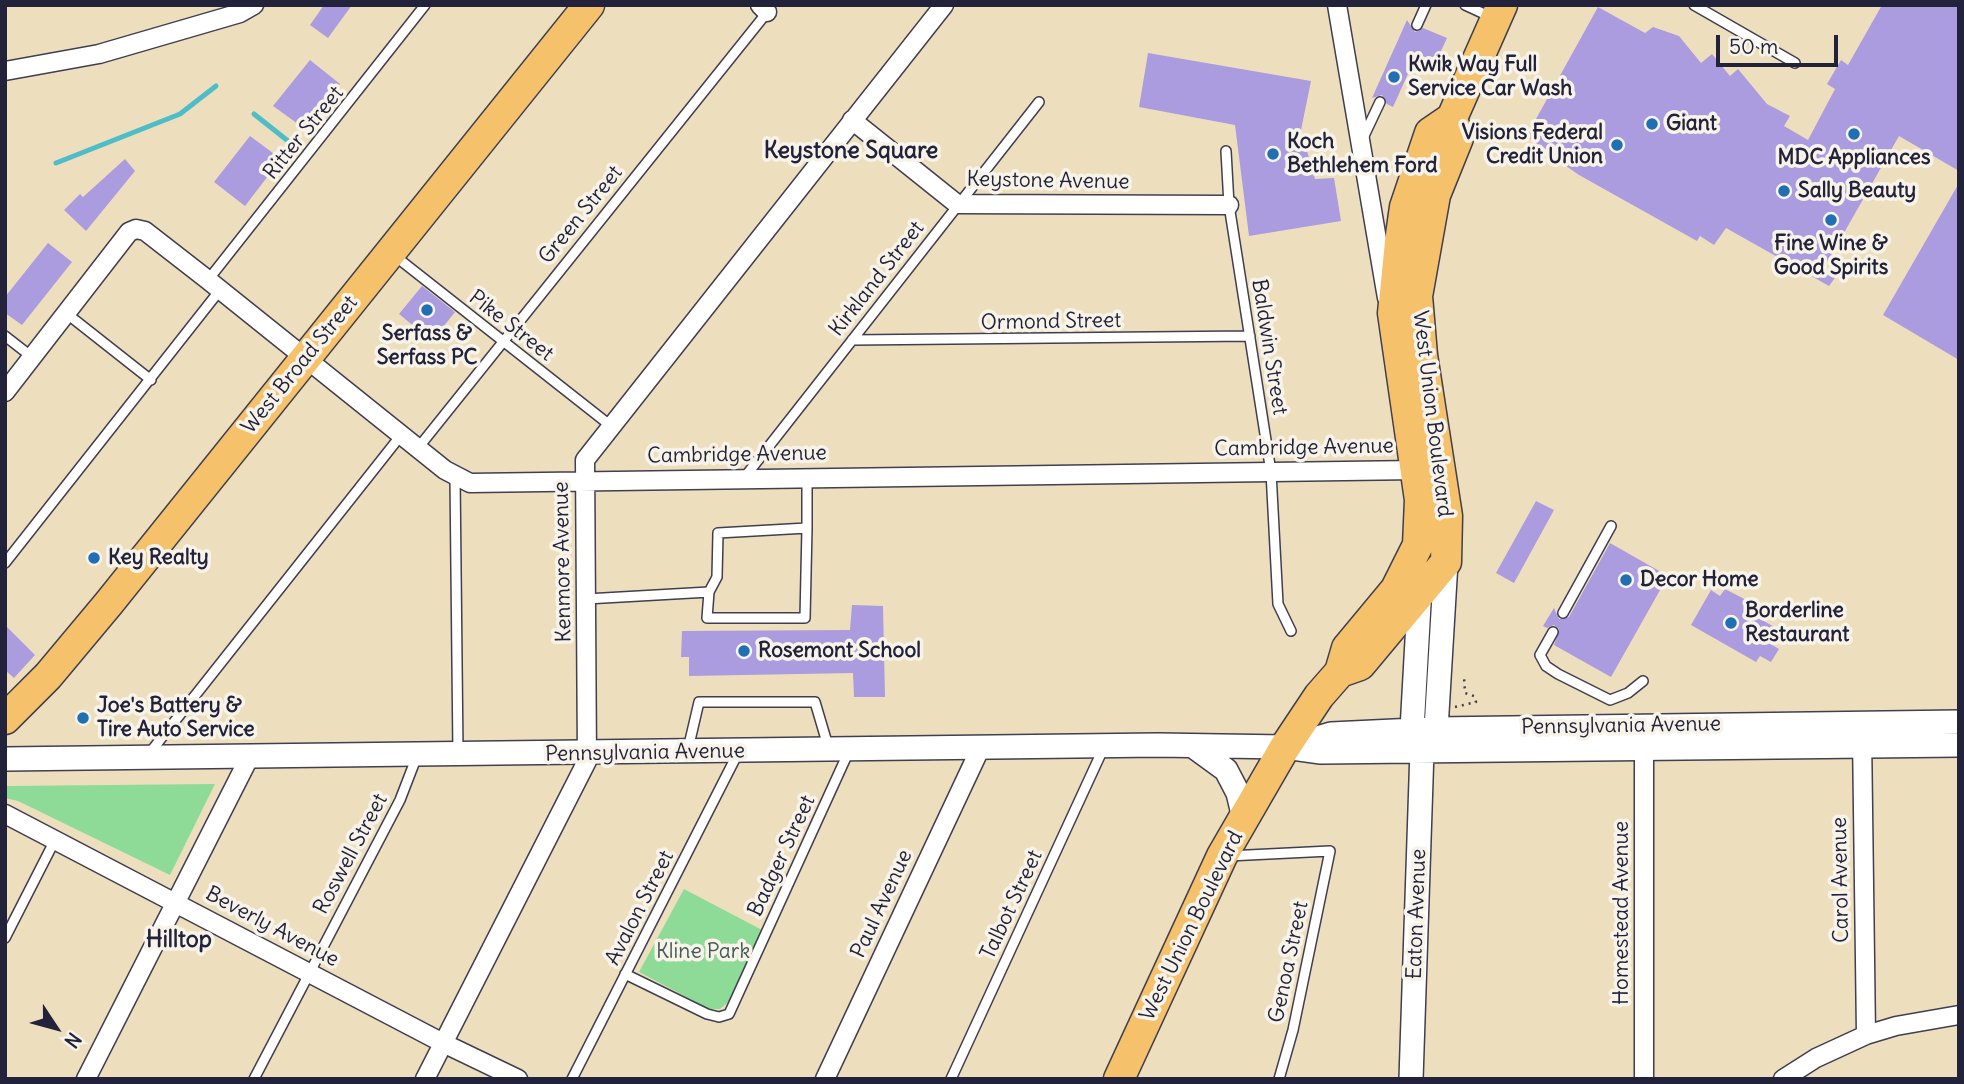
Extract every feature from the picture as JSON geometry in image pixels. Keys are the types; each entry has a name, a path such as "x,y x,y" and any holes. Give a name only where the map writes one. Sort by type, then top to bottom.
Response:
{"main road":[{"name":"West Broad Street","path":"5,719 69,650 589,5"},
{"name":"West Union Boulevard","path":"1119,1079 1222,856 1284,747 1314,703 1340,672 1347,648 1396,589 1418,545 1420,500 1393,313 1394,279 1405,207 1430,133 1452,118 1499,12"},
{"name":"West Union Boulevard","path":"1340,672 1360,665 1446,562 1447,516 1422,355 1418,296 1435,195 1458,138 1452,118"}],"street":[{"path":"5,71 99,54 240,13 254,5"},
{"name":"Kenmore Avenue","path":"425,1079 588,754 585,460 944,5"},
{"path":"1336,5 1380,270 1393,313"},
{"name":"Keystone Avenue","path":"852,120 957,204 1229,205"},
{"name":"Cambridge Avenue","path":"66,313 129,232 136,229 145,231 418,449 455,476 482,485 585,480 1417,470"},
{"path":"5,392 66,313"},
{"name":"Eaton Avenue","path":"1411,1079 1420,595 1418,545"},
{"path":"1417,740 1436,729 1446,562"},
{"name":"Pennsylvania Avenue","path":"5,759 1193,746 1284,747 1321,752 1417,740 1644,748 1862,734 1959,722"},
{"name":"Pennsylvania Avenue","path":"1436,729 1862,734 1959,745"},
{"name":"Carol Avenue","path":"1862,734 1866,1035"},
{"path":"1193,746 1226,770 1238,793 1244,818"},
{"name":"Homestead Avenue","path":"1644,748 1644,1079"},
{"name":"Paul Avenue","path":"825,1079 980,749"},
{"path":"86,1079 249,758"},
{"name":"Beverly Avenue","path":"5,814 443,1043 519,1079"},
{"path":"1783,1079 1816,1058 1866,1035 1896,1026 1959,1015"}],"lane":[{"name":"Ritter Street","path":"5,563 151,380 214,285 425,5"},
{"path":"1417,25 1426,5"},
{"path":"1465,5 1499,12"},
{"path":"1694,5 1795,64"},
{"name":"Green Street","path":"418,449 766,7"},
{"name":"Kirkland Street","path":"744,478 1039,102"},
{"path":"1361,144 1380,102"},
{"name":"Baldwin Street","path":"1226,150 1229,205 1271,472 1278,604 1291,631"},
{"name":"Pike Street","path":"391,253 611,426"},
{"path":"66,313 151,380"},
{"name":"Ormond Street","path":"852,340 1250,335"},
{"path":"5,336 32,357"},
{"path":"145,759 402,434"},
{"path":"455,476 458,755"},
{"path":"807,477 807,528 805,618 707,618 709,592 717,576 718,533 807,528"},
{"path":"1563,613 1611,526"},
{"path":"586,599 709,592"},
{"path":"1553,632 1540,655 1546,666 1558,674 1610,700 1628,693 1643,681"},
{"path":"687,753 699,702 815,702 839,751"},
{"name":"Talbot Street","path":"951,1079 1104,747"},
{"name":"Badger Street","path":"625,974 707,1014 719,1017 729,1014 839,751"},
{"name":"Avalon Street","path":"572,1079 739,752"},
{"name":"Roswell Street","path":"254,1079 400,800 417,756"},
{"path":"5,938 55,840"},
{"name":"Genoa Street","path":"1222,856 1330,851 1293,1030 1279,1079"}],"path":[{"path":"1449,709 1476,703 1474,696 1464,692 1464,677"}],"green space":[{"path":"215,784 170,875 18,801 5,798 5,786"},
{"name":"Kline Park","path":"684,889 764,931 732,999 720,1009 709,1009 639,972"}],"building":[{"path":"324,5 352,5 328,38 310,25"},
{"path":"1882,5 1959,5 1959,171 1899,136 1824,268 1837,275 1829,286 1726,228 1714,245 1700,236 1697,241 1579,175 1566,166 1568,162 1526,137 1598,7 1645,33 1653,27 1679,36 1701,63 1712,54 1730,76 1738,69 1767,104 1790,116 1784,126 1808,140 1835,89 1827,84 1841,60 1848,65"},
{"name":"Kwik Way Full Service Car Wash","path":"1407,20 1415,32 1423,28 1447,38 1435,64 1416,56 1393,107 1387,104 1382,95 1372,98"},
{"name":"Koch Bethlehem Ford","path":"1148,53 1311,81 1301,130 1315,179 1334,178 1341,221 1249,236 1235,125 1139,107"},
{"path":"310,60 340,84 305,129 273,106"},
{"path":"250,136 281,159 245,206 214,182"},
{"path":"125,159 135,171 86,231 64,210 80,194 83,197"},
{"path":"1959,183 1959,360 1883,315"},
{"path":"48,243 72,262 22,325 5,313 5,297"},
{"path":"422,286 455,312 432,341 399,314"},
{"path":"1536,501 1554,510 1514,583 1496,573"},
{"path":"1610,543 1668,576 1611,677 1554,645 1559,629 1554,625 1547,628 1543,626 1554,608 1559,619 1569,617"},
{"path":"1725,589 1760,607 1755,616 1776,628 1767,642 1779,649 1771,662 1760,656 1756,662 1691,625 1711,590 1720,596"},
{"path":"852,605 883,606 885,697 854,697 853,673 689,676 689,657 681,657 682,631 850,630"},
{"path":"5,625 35,655 14,678 5,670"}],"waterway":[{"path":"56,163 180,114 216,86"},
{"path":"254,114 288,141"}],"place":[{"name":"Kwik Way Full Service Car Wash","path":"1394,77"},
{"name":"Giant","path":"1652,124"},
{"name":"MDC Appliances","path":"1854,134"},
{"name":"Visions Federal Credit Union","path":"1617,145"},
{"name":"Koch Bethlehem Ford","path":"1273,154"},
{"name":"Sally Beauty","path":"1784,191"},
{"name":"Fine Wine & Good Spirits","path":"1831,220"},
{"name":"Serfass & Serfass PC","path":"427,310"},
{"name":"Key Realty","path":"94,558"},
{"name":"Decor Home","path":"1626,580"},
{"name":"Borderline Restaurant","path":"1731,623"},
{"name":"Rosemont School","path":"744,651"},
{"name":"Joe's Battery & Tire Auto Service","path":"83,718"}],"district":[{"name":"Keystone Square","path":"851,151"},
{"name":"Hilltop","path":"179,940"}]}
